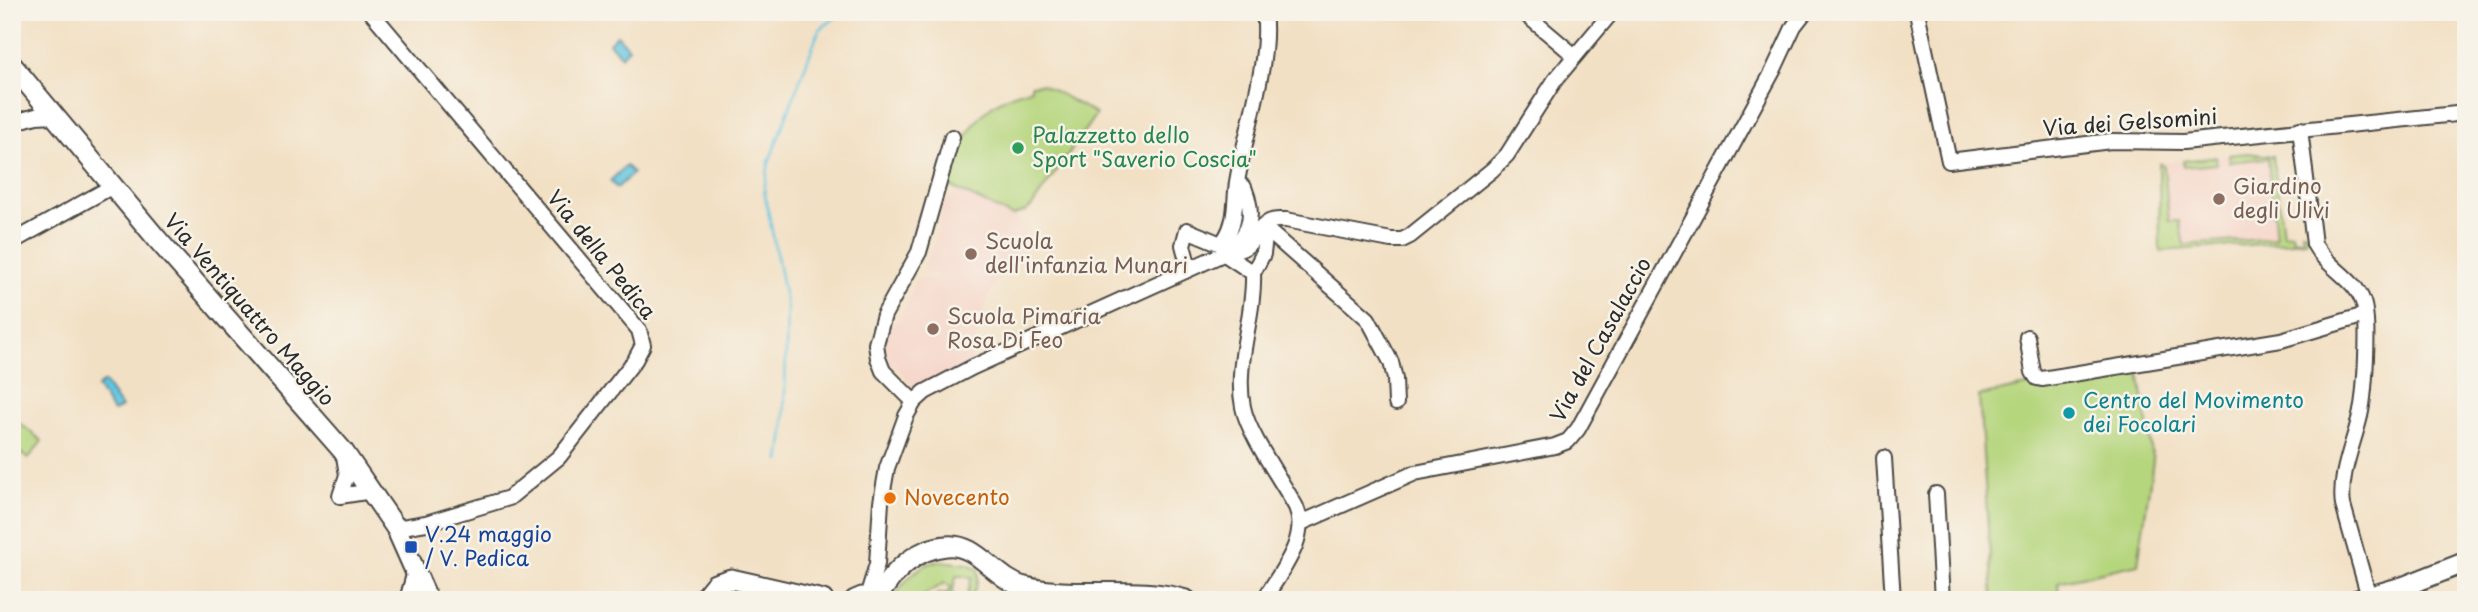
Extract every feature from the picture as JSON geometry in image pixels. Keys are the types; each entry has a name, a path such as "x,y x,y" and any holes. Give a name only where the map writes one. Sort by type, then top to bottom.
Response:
{"main road":[{"name":"Via Ventiquattro Maggio","path":"12,65 222,315 343,451 396,528 428,600"},
{"path":"867,599 909,561 927,551 949,545 968,550 1006,579 1028,588 1158,595 1186,600"},
{"path":"2363,598 2404,593 2466,562"},
{"path":"702,600 715,584 731,579 824,600"}],"street":[{"name":"Via della Pedica","path":"371,12 639,330 643,345 635,360 559,457 509,498 426,523 396,528"},
{"path":"867,599 877,564 887,468 899,431 914,402 936,385 1189,268 1226,247 1248,228 1251,217 1250,201 1241,185 1243,152 1265,42 1264,12"},
{"path":"1523,12 1575,56"},
{"path":"1189,268 1183,245 1187,230 1238,251 1248,245 1266,223 1268,225 1286,219 1394,240 1410,236 1507,155 1550,87 1612,12"},
{"name":"Via del Casalaccio","path":"1301,523 1415,473 1555,446 1571,438 1766,83 1797,20 1805,12"},
{"name":"Via dei Gelsomini","path":"1917,12 1949,161 2111,141 2183,142 2466,113"},
{"path":"13,123 30,110 37,94"},
{"path":"13,123 36,116 54,115"},
{"path":"2301,129 2314,244 2364,308 2363,403 2342,491 2363,598"},
{"path":"914,402 883,370 876,344 884,315 919,252 952,137"},
{"path":"12,242 113,186"},
{"path":"1238,263 1251,253 1268,225"},
{"path":"1264,600 1293,549 1301,523 1296,507 1250,427 1242,406 1243,368 1252,303 1253,273 1263,254 1268,225"},
{"path":"1268,225 1368,319 1391,362 1396,403"},
{"path":"1226,247 1238,263 1253,273"},
{"path":"2027,337 2033,372 2036,377 2042,379 2281,340 2364,308"},
{"path":"343,451 347,475 336,499 372,491"},
{"path":"1884,458 1893,600"},
{"path":"1937,494 1942,600"},
{"path":"407,600 415,571"}],"shaded area":[{"name":"Giardino degli Ulivi","path":"2247,153 2273,156 2284,241 2160,251 2159,163"},
{"path":"960,190 1002,209 1029,227 987,299 970,364 919,390 910,385 905,376 889,362 884,342 889,325 900,320 916,280 938,276 925,275 923,268 935,240 944,200 956,195"}],"green space":[{"name":"Palazzetto dello Sport \"Saverio Coscia\"","path":"1042,84 1096,114 1032,206 1012,216 947,185 959,151 975,123 985,112 1013,94 1031,89 1031,85"},
{"path":"2247,153 2273,156 2283,234 2292,233 2293,240 2303,239 2302,232 2308,233 2306,241 2160,251 2159,163 2164,166 2169,221 2179,221 2184,245 2276,238 2268,158 2230,162 2229,155"},
{"path":"2216,157 2217,164 2183,167 2183,161"},
{"path":"2139,371 2153,461 2138,564 2058,582 2059,600 1993,600 1979,396 2037,384 2041,391 2052,384"},
{"path":"13,418 42,441 28,459 12,445"},
{"path":"939,561 968,564 978,569 976,587 970,597 966,599 972,577 956,576 951,600 930,600 940,593 948,593 951,587 945,583 927,593 921,600 893,600 912,575 924,566"}],"water":[{"path":"617,35 629,48 621,56 609,43"},
{"path":"626,166 633,173 617,188 610,181"},
{"path":"104,382 121,407 113,412 97,387"}],"waterway":[{"path":"780,461 784,431 787,308 764,190 769,162 819,30 843,12"}],"place":[{"name":"Palazzetto dello Sport \"Saverio Coscia\"","path":"1018,148"},
{"name":"Giardino degli Ulivi","path":"2219,199"},
{"name":"Scuola dell'infanzia Munari","path":"971,254"},
{"name":"Scuola Pimaria Rosa Di Feo","path":"933,329"},
{"name":"Centro del Movimento dei Focolari","path":"2069,413"},
{"name":"Novecento","path":"890,498"},
{"name":"V.24 maggio / V. Pedica","path":"411,547"}]}
